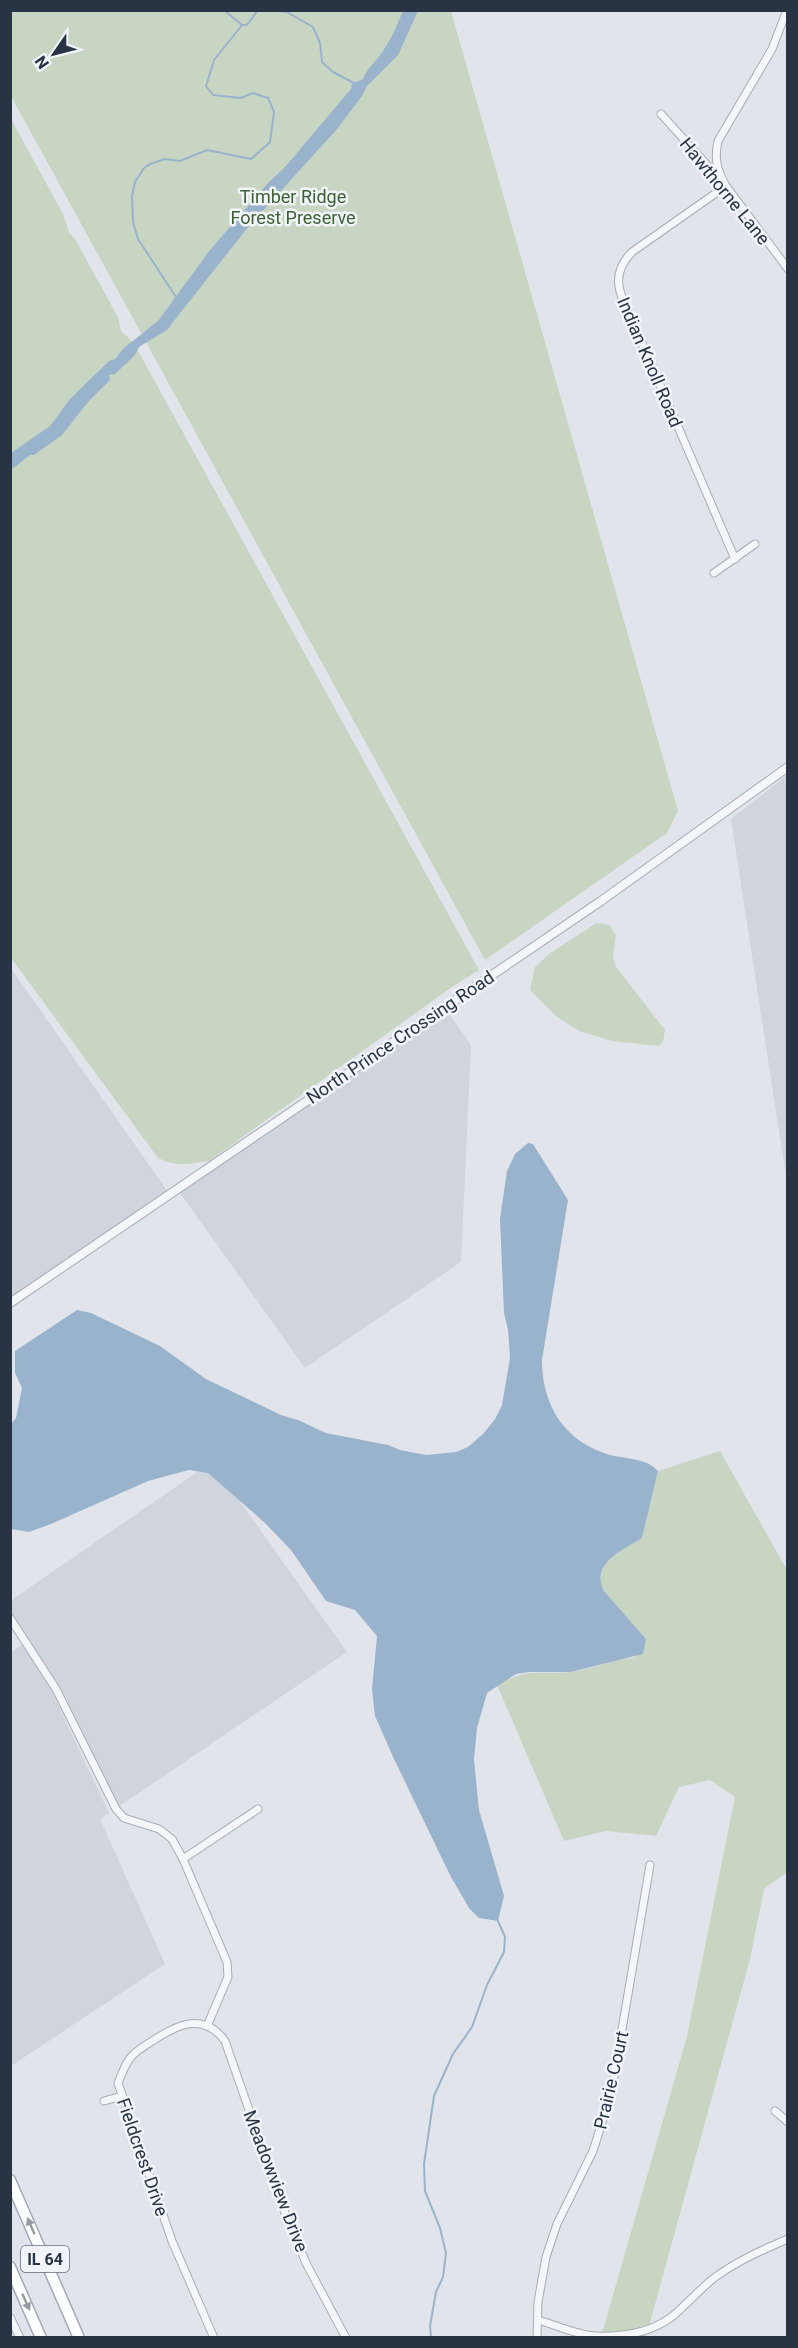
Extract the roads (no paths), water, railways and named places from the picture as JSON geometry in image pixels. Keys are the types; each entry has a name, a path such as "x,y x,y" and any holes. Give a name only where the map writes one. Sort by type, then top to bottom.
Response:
{"main road":[{"name":"IL 64","path":"10,2180 79,2337"},
{"name":"IL 64","path":"10,2267 41,2337"}],"street":[{"path":"726,186 717,170 715,155 718,141 772,49 787,10"},
{"name":"Hawthorne Lane","path":"661,114 726,186 788,269"},
{"name":"Indian Knoll Road","path":"726,186 632,252 626,258 617,276 622,297 735,559"},
{"path":"714,573 756,544"},
{"name":"North Prince Crossing Road","path":"10,1302 601,901 788,767"},
{"path":"10,1618 56,1689 116,1809 130,1821 159,1829 171,1839 183,1859 227,1962 228,1977 207,2026"},
{"path":"183,1859 258,1809"},
{"name":"Prairie Court","path":"537,2337 541,2280 552,2238 593,2151 611,2094 650,1865"},
{"name":"Fieldcrest Drive","path":"207,2026 196,2023 181,2024 133,2055 126,2064 118,2083 172,2241 214,2337"},
{"name":"Meadowview Drive","path":"207,2026 225,2041 286,2216 308,2265 346,2337"},
{"path":"104,2101 122,2096"},
{"path":"775,2111 788,2121"},
{"path":"538,2320 592,2336 615,2336 656,2327 675,2314 704,2286 727,2269 751,2255 788,2240"},
{"path":"10,2317 20,2337"}],"water":[{"path":"403,11 418,11 398,55 367,86 337,129 249,226 167,330 139,347 135,355 115,374 109,375 110,380 88,402 62,435 11,470 11,453 50,426 70,399 109,361 115,359 124,348 158,321 210,250 268,183 285,167 351,89 352,84 363,79 389,41"},
{"path":"528,1143 533,1144 568,1200 542,1360 546,1392 559,1420 580,1441 610,1455 642,1461 658,1471 642,1538 617,1553 605,1565 601,1573 604,1591 646,1639 643,1654 571,1672 516,1674 487,1693 477,1728 474,1759 479,1810 504,1896 498,1921 479,1918 469,1908 451,1877 394,1759 375,1716 372,1689 377,1636 355,1610 326,1601 291,1550 265,1523 208,1473 189,1470 148,1481 29,1532 11,1529 10,1425 16,1418 22,1388 15,1373 15,1351 77,1310 91,1313 160,1346 206,1379 281,1415 326,1433 426,1455 456,1452 468,1447 484,1433 502,1405 510,1358 504,1313 500,1219 507,1171 515,1154"}],"waterway":[{"path":"224,10 242,25 247,25 258,10"},
{"path":"266,10 287,12 313,27 320,43 322,62 333,72 354,83"},
{"path":"176,297 138,239 133,222 132,196 135,182 144,168 165,159 180,161 207,150 251,159 270,142 274,112 268,98 253,93 241,98 213,95 206,86 214,60 242,25"},
{"path":"431,2338 430,2326 436,2292 443,2277 446,2253 440,2228 425,2191 424,2164 434,2096 453,2054 472,2027 487,1985 504,1952 505,1937 498,1921"}],"park label":[{"name":"Timber Ridge Forest Preserve","path":"293,206"}]}
